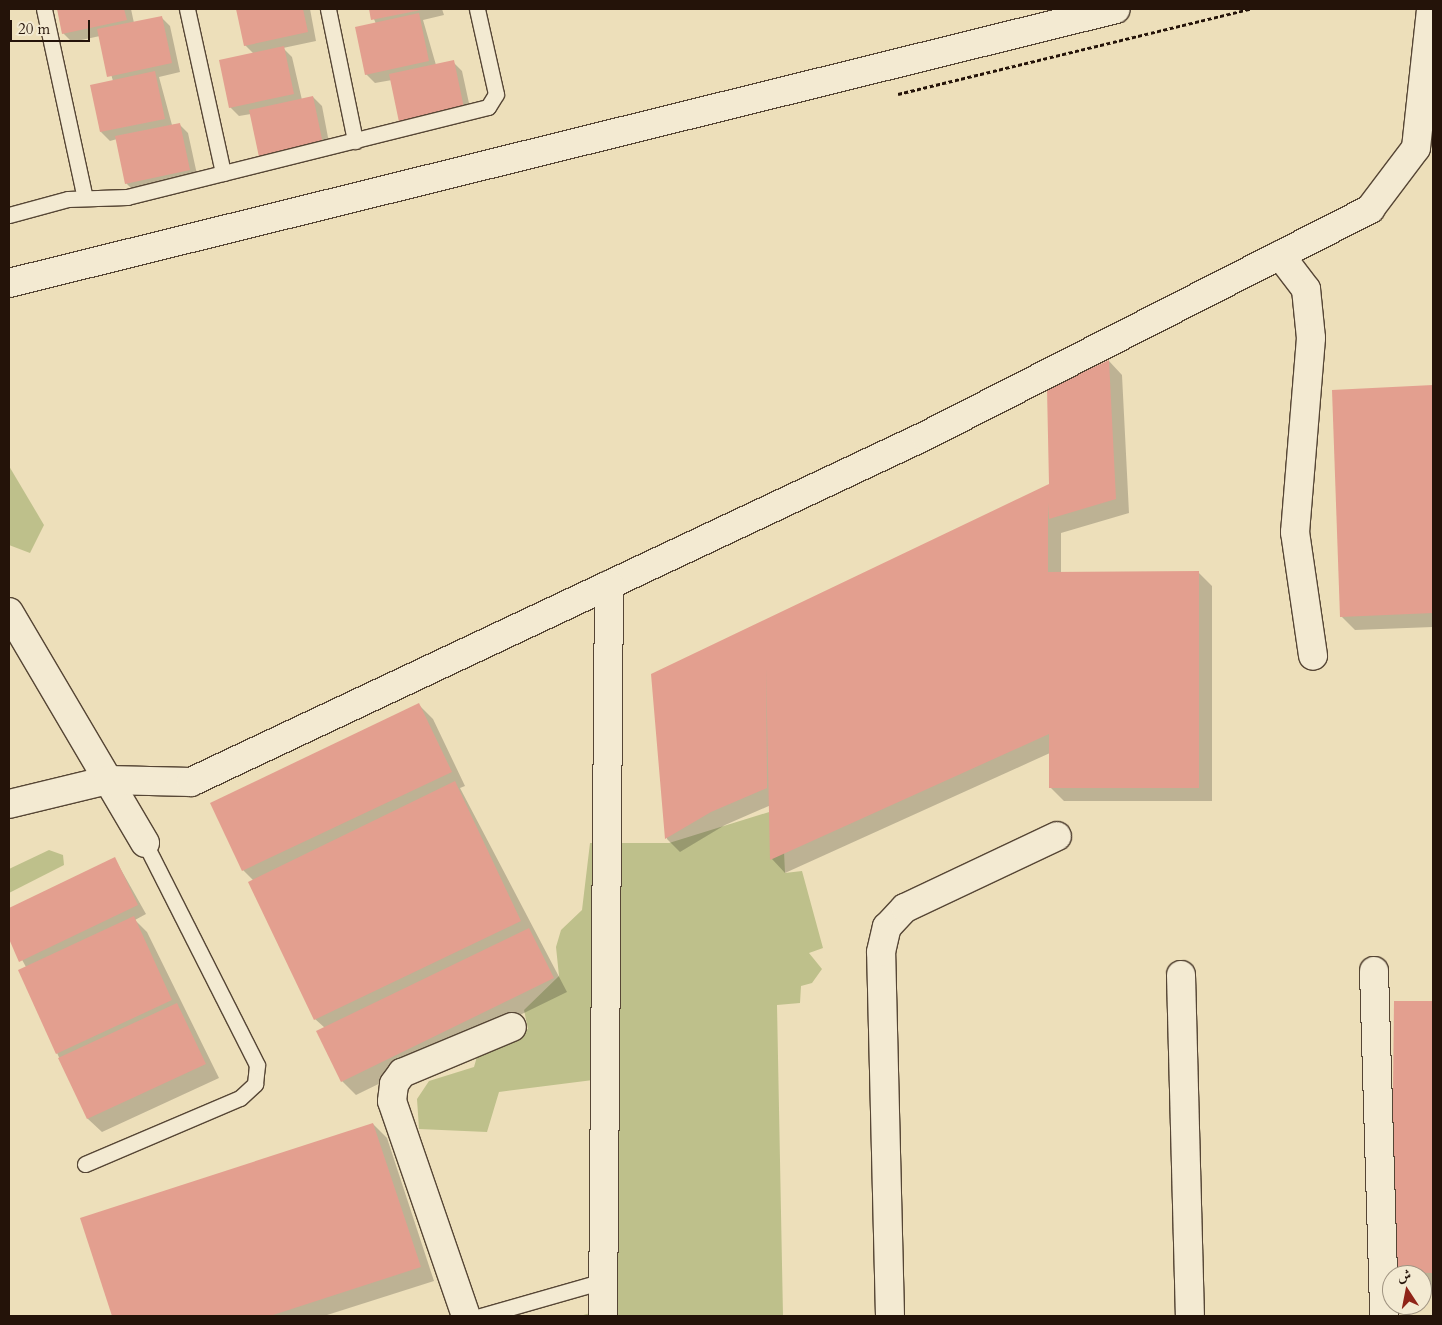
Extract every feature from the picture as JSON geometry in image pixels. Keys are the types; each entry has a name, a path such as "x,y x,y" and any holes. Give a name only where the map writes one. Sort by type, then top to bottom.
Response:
{"street":[{"path":"9,282 1116,9"},
{"path":"9,804 108,780 192,782 925,436 1370,209 1416,148 1431,9"},
{"path":"1280,255 1306,289 1311,338 1295,532 1313,656"},
{"path":"603,1316 609,585"},
{"path":"9,612 145,843"},
{"path":"890,1316 881,952 887,927 905,908 1057,836"},
{"path":"1374,971 1384,1316"},
{"path":"1181,975 1190,1316"},
{"path":"466,1316 392,1101 394,1084 402,1073 512,1027"}],"lane":[{"path":"44,9 85,198"},
{"path":"187,9 223,173"},
{"path":"328,9 355,141"},
{"path":"9,215 85,198 127,197 488,107 496,94 477,9"},
{"path":"85,1164 240,1098 255,1084 257,1065 145,843"},
{"path":"481,1316 603,1281"}],"green space":[{"path":"9,466 44,525 30,553 9,545"},
{"path":"782,808 785,873 802,871 823,948 809,953 822,969 812,983 801,986 800,1003 777,1005 783,1316 580,1316 600,1310 590,1106 593,1080 499,1092 487,1132 419,1129 417,1099 429,1081 474,1067 478,1053 528,1029 524,1010 559,976 556,947 561,930 582,910 590,843 669,843"},
{"path":"49,850 63,855 64,865 9,893 9,869"}],"building":[{"path":"57,9 124,9 127,20 62,34"},
{"path":"236,9 303,9 308,32 244,46"},
{"path":"369,9 421,9 421,10 371,20"},
{"path":"419,13 429,61 365,75 355,27"},
{"path":"162,16 172,63 107,77 97,29"},
{"path":"284,46 294,94 229,108 219,60"},
{"path":"454,60 464,108 399,122 389,74"},
{"path":"155,71 165,119 100,132 90,85"},
{"path":"313,96 323,144 259,157 249,110"},
{"path":"180,123 190,170 125,184 115,136"},
{"path":"1109,360 1116,499 1049,519 1048,503 1048,572 1199,571 1199,788 1049,788 1049,734 770,860 766,668 767,788 711,812 665,839 651,674 1049,484 1047,389"},
{"path":"1433,385 1433,613 1340,617 1332,390"},
{"path":"419,703 452,772 242,871 210,803"},
{"path":"455,781 521,921 314,1020 248,882"},
{"path":"115,857 138,905 19,962 9,939 9,908"},
{"path":"134,916 172,1000 56,1054 18,970"},
{"path":"529,928 554,978 341,1082 316,1031"},
{"path":"1394,1001 1433,1001 1433,1273 1432,1265 1391,1265"},
{"path":"177,1003 206,1064 87,1119 58,1058"},
{"path":"373,1123 421,1267 270,1316 112,1316 80,1218"}]}
